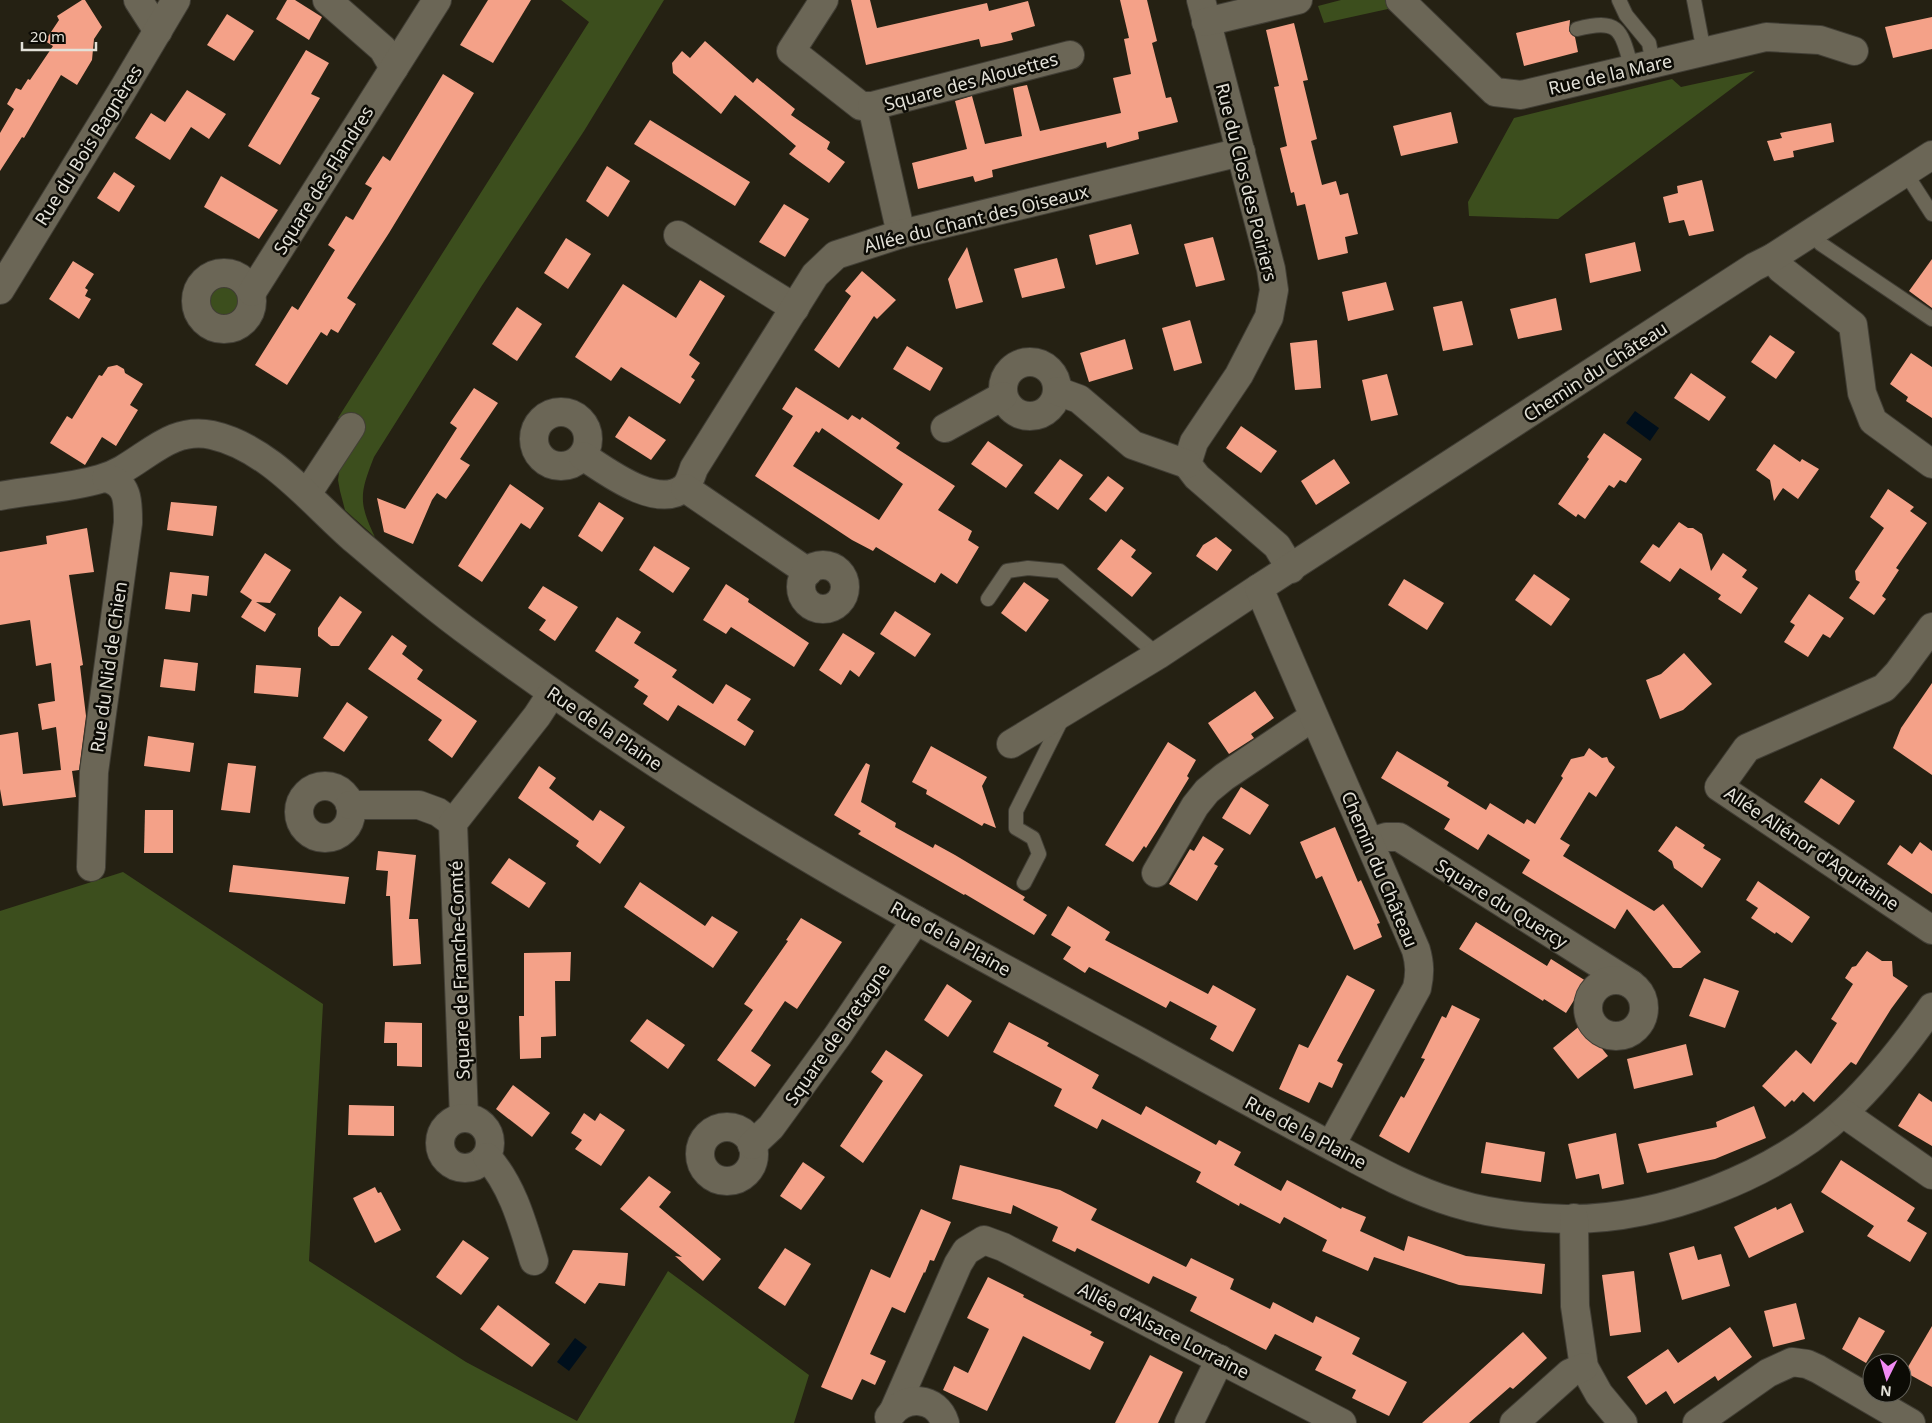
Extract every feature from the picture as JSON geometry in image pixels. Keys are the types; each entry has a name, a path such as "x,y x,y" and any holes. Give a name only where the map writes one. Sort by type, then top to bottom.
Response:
{"street":[{"path":"138,0 158,31"},
{"name":"Rue du Bois Bagnères","path":"0,290 176,0"},
{"path":"326,0 383,49 394,68"},
{"name":"Square des Flandres","path":"252,292 437,0"},
{"path":"824,0 791,51 861,106 872,106 901,234"},
{"path":"1203,11 1298,0"},
{"name":"Rue de la Mare","path":"1400,0 1495,92 1521,95 1766,37 1820,40 1854,51"},
{"name":"Rue du Clos des Poiriers","path":"1187,464 1194,442 1239,375 1269,316 1274,290 1241,152 1203,11"},
{"name":"Square des Alouettes","path":"872,106 1070,55"},
{"name":"Allée du Chant des Oiseaux","path":"685,488 694,468 815,275 836,256 901,234 1241,152"},
{"name":"Chemin du Château","path":"1011,744 1158,655 1754,267 1772,258 1932,155"},
{"path":"678,235 795,308"},
{"path":"1772,258 1781,269 1854,325 1862,393 1872,421 1932,464"},
{"path":"1036,362 1045,366 1052,373 1056,381 1057,391 1055,400 1044,412 1028,416 1012,410 1003,396 1002,386 1004,377 1018,364 1036,362"},
{"path":"1057,391 1079,399 1133,445 1187,464 1197,477 1277,546 1291,569"},
{"path":"946,428 1003,396"},
{"path":"307,494 351,427"},
{"name":"Rue de la Plaine","path":"0,496 106,478 174,437 194,432 224,438 255,453 307,494 350,536 429,602 596,724 730,810 916,920 1331,1145 1419,1190 1452,1203 1488,1212 1574,1218 1603,1217 1674,1204 1724,1185 1782,1157 1843,1113 1872,1081 1932,1007"},
{"path":"582,456 644,492 672,494 685,488 808,572"},
{"name":"Rue du Nid de Chien","path":"91,867 94,772 128,523 128,502 124,491 115,480 106,478"},
{"name":"Chemin du Château","path":"1259,588 1313,717 1370,842 1416,950 1420,974 1417,988 1331,1145"},
{"name":"Allée Aliénor d'Aquitaine","path":"1932,627 1898,673 1884,688 1747,748 1719,787 1932,930"},
{"path":"350,805 419,805 438,812 453,823 537,716 552,693"},
{"path":"1156,873 1195,806 1207,791 1224,777 1313,717"},
{"name":"Square de Franche-Comté","path":"453,823 464,1117"},
{"name":"Square du Quercy","path":"1370,842 1386,837 1399,837 1631,984"},
{"name":"Square de Bretagne","path":"752,1145 770,1127 838,1035 916,920"},
{"path":"1843,1113 1932,1175"},
{"path":"464,1117 475,1119 484,1126 490,1135 491,1147 487,1157 479,1164 470,1168 459,1168 450,1164 443,1156 440,1146 440,1136 446,1126 454,1120 464,1117"},
{"path":"487,1157 507,1187 521,1216 534,1261"},
{"path":"1574,1218 1575,1306 1584,1367 1600,1394 1623,1423"},
{"name":"Allée d'Alsace Lorraine","path":"890,1417 958,1264 966,1251 984,1240 1003,1247 1342,1423"},
{"path":"1189,1423 1220,1359"},
{"path":"1697,1423 1768,1373 1792,1362 1807,1364 1818,1369 1911,1423"},
{"path":"1514,1423 1570,1373 1584,1367"},
{"path":"890,1417 901,1404 920,1400 930,1403 938,1409 945,1423"}],"lane":[{"path":"1619,0 1626,15 1649,43 1642,66"},
{"path":"1694,0 1704,52"},
{"path":"1576,29 1597,24 1607,25 1616,30 1642,66"},
{"path":"1905,172 1932,214"},
{"path":"1811,233 1821,244 1932,319"},
{"path":"988,599 1007,571 1028,568 1060,572 1158,655"},
{"path":"1024,883 1039,854 1033,838 1016,828 1016,811 1066,710"}],"green space":[{"path":"561,0 664,0 584,131 481,287 374,457 366,480 363,497 366,515 375,537 345,510 338,480 341,458 356,430 338,418 589,22"},
{"path":"1341,0 1387,0 1397,7 1324,23 1318,6"},
{"path":"1755,71 1558,219 1469,216 1468,202 1514,118 1672,79 1681,87"},
{"path":"225,282 237,287 242,299 237,311 225,316 213,311 208,299 213,287"},
{"path":"123,872 323,1004 309,1261 466,1362 577,1421 668,1271 809,1375 794,1423 0,1423 0,911"}],"water":[{"path":"1635,411 1659,428 1650,441 1626,423"},
{"path":"575,1338 587,1347 569,1371 557,1362"}],"building":[{"path":"85,0 102,27 94,39 92,60 77,85 61,75 24,138 22,137 0,171 0,133 14,109 7,104 16,88 21,90 28,79 30,80 53,46 45,41 59,20 57,16"},
{"path":"287,0 295,0 322,17 309,40 276,19"},
{"path":"488,0 531,0 493,63 460,45"},
{"path":"851,0 870,0 877,28 987,3 989,11 1028,1 1035,26 1011,33 1013,40 1001,43 981,47 979,39 866,65"},
{"path":"1120,0 1147,0 1157,41 1152,43 1166,98 1171,97 1178,122 1138,132 1139,139 1107,148 1106,142 992,170 993,177 975,182 973,176 918,189 912,163 967,149 955,101 972,96 985,144 1022,136 1013,88 1027,85 1040,131 1121,113 1113,78 1131,74 1124,39 1129,38"},
{"path":"227,14 254,31 234,61 207,45"},
{"path":"1932,17 1932,49 1893,58 1885,27"},
{"path":"1570,20 1569,31 1575,37 1578,52 1524,66 1516,33"},
{"path":"1294,23 1308,80 1303,81 1317,139 1311,141 1322,185 1336,181 1340,195 1348,193 1358,234 1345,237 1348,253 1318,260 1305,204 1297,206 1294,192 1291,193 1280,148 1287,146 1274,87 1279,86 1266,30"},
{"path":"705,41 753,83 757,78 795,109 791,115 830,142 827,149 845,162 829,183 789,154 796,146 735,95 721,114 673,73 672,63 682,51 690,58"},
{"path":"306,50 329,63 311,94 320,98 280,165 248,146"},
{"path":"443,74 474,93 347,298 356,304 338,333 331,329 327,336 321,332 287,385 255,365 292,306 298,310 335,250 328,245 346,216 353,220 372,188 365,184 383,156 390,161"},
{"path":"187,90 226,114 209,139 191,127 170,160 135,138 151,113 165,122"},
{"path":"1451,112 1458,143 1401,156 1393,126"},
{"path":"650,120 750,182 735,206 634,144"},
{"path":"1831,123 1834,142 1793,151 1794,157 1774,161 1767,141 1782,138 1780,133"},
{"path":"607,166 630,181 608,217 586,201"},
{"path":"114,172 135,186 119,212 97,198"},
{"path":"221,176 278,210 259,239 204,207"},
{"path":"1702,180 1714,231 1689,236 1684,220 1669,223 1663,197 1678,193 1677,186"},
{"path":"784,204 809,219 785,257 759,242"},
{"path":"1131,224 1139,254 1096,265 1089,235"},
{"path":"1213,237 1225,280 1196,287 1184,244"},
{"path":"566,238 591,254 568,289 544,273"},
{"path":"1635,242 1641,271 1590,283 1585,254"},
{"path":"967,247 983,302 956,309 948,279"},
{"path":"1057,258 1065,288 1022,298 1014,269"},
{"path":"1932,259 1932,308 1909,291"},
{"path":"73,261 94,274 85,288 88,290 85,296 91,299 79,319 49,299"},
{"path":"862,271 896,300 877,319 874,316 839,368 814,350 851,296 845,291"},
{"path":"700,280 725,296 689,355 700,363 691,377 695,380 680,404 621,367 611,381 575,357 623,284 676,318"},
{"path":"1386,282 1394,310 1348,321 1342,292"},
{"path":"1556,298 1562,330 1518,339 1510,309"},
{"path":"1462,301 1473,345 1443,351 1433,307"},
{"path":"517,307 542,324 517,361 492,344"},
{"path":"1190,320 1202,363 1174,371 1162,328"},
{"path":"1770,335 1795,352 1776,379 1751,362"},
{"path":"1125,339 1133,369 1089,382 1080,353"},
{"path":"1317,340 1321,388 1295,390 1290,343"},
{"path":"907,346 943,368 930,391 893,369"},
{"path":"1911,353 1932,367 1932,418 1906,401 1908,397 1890,384"},
{"path":"117,365 124,369 125,373 143,384 130,405 138,410 116,446 102,437 85,465 50,443 67,416 72,419 99,375 102,376 108,367"},
{"path":"1691,373 1726,397 1709,421 1674,398"},
{"path":"1387,374 1398,415 1371,421 1362,380"},
{"path":"796,387 848,420 852,415 860,420 862,417 900,443 896,448 955,486 938,510 972,531 968,540 979,547 957,584 941,573 935,583 876,547 873,551 852,540 755,476 793,416 782,409","holes":["822,428 903,484 879,520 793,466 816,431 819,433"]},
{"path":"474,388 498,403 460,459 470,465 446,499 437,493 432,500 413,544 384,532 377,498 405,509 457,428 450,423"},
{"path":"629,416 666,440 651,460 615,437"},
{"path":"1241,426 1277,451 1261,473 1226,448"},
{"path":"1604,433 1642,459 1626,483 1620,480 1614,488 1609,485 1585,519 1578,514 1576,517 1558,504 1589,459 1587,457"},
{"path":"988,441 1023,465 1006,488 971,464"},
{"path":"1774,444 1800,462 1802,459 1819,469 1798,499 1783,488 1774,501 1770,480 1756,470"},
{"path":"1060,459 1083,475 1058,510 1034,493"},
{"path":"1334,459 1350,483 1316,505 1301,481"},
{"path":"1108,476 1124,488 1106,512 1089,499"},
{"path":"510,484 544,508 530,529 521,523 482,582 458,566"},
{"path":"1888,489 1914,507 1910,511 1927,523 1896,568 1899,570 1882,596 1886,599 1874,615 1849,598 1860,582 1856,580 1855,571 1884,528 1870,517"},
{"path":"171,502 217,506 213,536 167,530"},
{"path":"599,502 624,518 602,552 578,536"},
{"path":"1679,522 1702,534 1711,571 1723,553 1747,570 1742,577 1758,588 1741,614 1718,599 1721,595 1680,568 1670,582 1640,562 1653,544 1659,548"},
{"path":"87,528 94,572 69,575 83,665 80,666 86,716 79,770 72,771 76,797 3,806 0,789 0,735 18,732 23,774 61,770 56,727 42,730 38,704 55,701 51,663 36,666 30,620 0,625 0,552 47,544 46,536"},
{"path":"1216,537 1232,550 1217,571 1196,556 1203,545"},
{"path":"1121,539 1136,550 1131,557 1152,573 1132,597 1097,569"},
{"path":"654,546 690,568 673,593 639,570"},
{"path":"265,553 291,570 270,603 256,602 276,614 265,632 241,617 252,600 240,592"},
{"path":"170,572 209,576 207,596 192,594 190,612 165,609"},
{"path":"1534,574 1570,599 1551,626 1515,600"},
{"path":"1404,579 1444,603 1427,630 1388,605"},
{"path":"1024,582 1049,600 1026,632 1001,613"},
{"path":"726,584 749,599 748,602 809,643 794,667 731,627 726,634 703,620"},
{"path":"543,586 578,607 555,641 539,630 546,620 528,608"},
{"path":"1809,594 1844,618 1830,638 1823,634 1808,657 1784,642 1795,625 1790,622"},
{"path":"340,596 362,612 339,646 331,646 318,636 318,628"},
{"path":"895,611 931,634 915,657 880,634"},
{"path":"617,617 641,632 634,643 677,670 672,677 713,704 726,684 751,699 737,720 754,731 745,746 678,705 668,721 643,704 648,696 634,687 639,680 595,651"},
{"path":"843,633 875,653 859,677 850,670 841,685 819,670"},
{"path":"392,635 407,646 402,654 423,670 417,679 477,721 452,758 428,740 442,720 368,669"},
{"path":"1684,653 1712,684 1683,710 1660,719 1646,680 1661,674"},
{"path":"164,659 198,663 195,691 160,687"},
{"path":"256,665 301,668 298,697 254,693"},
{"path":"1932,683 1932,775 1893,748 1901,728"},
{"path":"1255,691 1274,718 1251,734 1254,738 1229,754 1208,723"},
{"path":"347,702 368,717 344,752 323,738"},
{"path":"148,736 194,743 190,772 144,766"},
{"path":"1168,742 1196,760 1187,776 1189,778 1158,829 1146,848 1144,846 1133,862 1105,845"},
{"path":"931,746 987,777 982,786 996,828 984,823 982,826 926,794 927,790 912,782"},
{"path":"1589,748 1602,758 1607,757 1609,762 1615,767 1596,797 1589,792 1560,839 1570,845 1563,856 1654,911 1663,904 1701,952 1681,968 1673,968 1627,909 1615,929 1522,873 1530,860 1488,834 1478,850 1444,829 1450,819 1381,778 1397,751 1449,782 1447,786 1486,810 1490,803 1524,824 1527,819 1535,824 1563,778 1561,776 1571,759 1584,756"},
{"path":"228,763 256,766 250,813 221,810"},
{"path":"866,763 870,765 861,802 896,823 895,827 933,848 935,844 1025,897 1023,900 1047,915 1034,935 858,834 861,831 834,815"},
{"path":"539,766 556,778 549,788 593,821 600,810 625,827 600,864 576,846 579,841 518,798"},
{"path":"1821,778 1855,801 1839,825 1804,802"},
{"path":"1241,787 1269,805 1250,835 1222,818"},
{"path":"145,810 173,810 173,853 144,853"},
{"path":"1676,826 1705,845 1703,848 1721,859 1702,888 1674,868 1672,861 1658,851"},
{"path":"1335,827 1358,882 1361,880 1380,923 1377,924 1382,937 1354,950 1322,876 1316,879 1300,842"},
{"path":"1203,836 1224,849 1214,864 1218,866 1197,901 1169,884 1190,849 1194,851"},
{"path":"1920,842 1932,851 1932,894 1887,864 1900,845 1912,854"},
{"path":"378,851 416,855 409,919 418,919 421,964 393,966 390,896 386,896 388,871 376,870"},
{"path":"509,858 546,883 529,908 491,883"},
{"path":"233,865 349,877 345,904 229,892"},
{"path":"1758,881 1810,917 1792,943 1751,918 1758,908 1746,900"},
{"path":"640,882 705,926 712,916 738,932 713,968 624,907"},
{"path":"1068,906 1110,932 1105,940 1208,994 1213,985 1256,1009 1233,1052 1210,1039 1217,1026 1170,1001 1166,1008 1089,967 1085,973 1063,959 1071,947 1051,935"},
{"path":"801,918 842,942 797,1009 785,1001 751,1051 771,1065 755,1087 717,1060 753,1010 744,1004 788,941 786,940"},
{"path":"1476,922 1547,966 1551,959 1586,981 1566,1013 1544,999 1543,1001 1459,949"},
{"path":"1867,951 1882,961 1892,961 1893,976 1908,986 1891,1009 1856,1065 1851,1062 1814,1102 1803,1092 1794,1102 1792,1100 1785,1107 1762,1086 1796,1050 1811,1064 1837,1023 1831,1019 1853,984 1845,978 1852,967 1856,966"},
{"path":"571,952 570,981 555,981 556,1036 541,1037 541,1058 520,1059 519,1016 524,1016 524,953"},
{"path":"1347,975 1375,990 1337,1061 1343,1064 1332,1088 1319,1082 1309,1103 1279,1089 1299,1044 1308,1048"},
{"path":"1704,978 1739,991 1725,1028 1689,1016"},
{"path":"947,984 972,1001 948,1037 924,1020"},
{"path":"1452,1005 1480,1019 1409,1153 1379,1136 1401,1096 1404,1098 1425,1059 1421,1058 1442,1016 1446,1018"},
{"path":"647,1019 685,1045 668,1069 630,1041"},
{"path":"385,1022 422,1023 422,1067 397,1066 397,1043 384,1043"},
{"path":"1009,1022 1049,1043 1047,1046 1099,1075 1092,1088 1141,1115 1146,1106 1216,1145 1219,1140 1241,1152 1234,1165 1281,1191 1287,1180 1341,1209 1342,1207 1366,1217 1360,1231 1404,1251 1408,1236 1466,1256 1545,1264 1542,1294 1459,1285 1374,1257 1368,1271 1322,1251 1327,1240 1284,1217 1280,1224 1240,1203 1239,1206 1196,1182 1201,1172 1102,1119 1097,1129 1054,1106 1062,1089 993,1052"},
{"path":"1582,1024 1608,1056 1578,1079 1553,1048"},
{"path":"1686,1044 1693,1075 1634,1089 1627,1059"},
{"path":"886,1050 923,1075 863,1163 840,1146 883,1081 871,1072"},
{"path":"513,1085 550,1113 532,1137 496,1109"},
{"path":"1919,1093 1932,1102 1932,1146 1898,1126"},
{"path":"349,1105 394,1106 394,1136 348,1135"},
{"path":"1754,1106 1766,1138 1715,1159 1647,1173 1638,1144 1717,1127 1716,1122"},
{"path":"584,1113 595,1121 600,1113 625,1130 601,1166 575,1149 582,1140 571,1133"},
{"path":"1616,1133 1624,1184 1602,1189 1599,1174 1576,1179 1568,1144"},
{"path":"1486,1142 1545,1152 1541,1182 1481,1173"},
{"path":"1841,1160 1915,1208 1907,1221 1927,1233 1910,1262 1867,1236 1874,1226 1821,1192"},
{"path":"803,1162 825,1177 801,1210 780,1196"},
{"path":"960,1165 1060,1190 1097,1209 1091,1220 1186,1267 1191,1258 1234,1279 1230,1289 1270,1309 1273,1302 1313,1323 1316,1316 1360,1338 1352,1354 1407,1382 1389,1416 1352,1398 1356,1390 1315,1370 1322,1357 1275,1334 1266,1350 1190,1311 1197,1297 1153,1276 1149,1284 1077,1248 1075,1252 1052,1241 1058,1227 1013,1205 1011,1214 952,1199"},
{"path":"649,1176 671,1192 659,1207 721,1259 703,1281 675,1256 682,1257 620,1209"},
{"path":"375,1187 378,1193 381,1192 401,1230 375,1243 353,1198"},
{"path":"1791,1203 1804,1232 1749,1258 1734,1227 1776,1207 1777,1210"},
{"path":"921,1209 951,1222 934,1261 930,1260 905,1313 892,1307 870,1354 886,1361 875,1385 862,1379 852,1400 821,1387 871,1269 890,1278"},
{"path":"463,1240 489,1258 461,1295 436,1277"},
{"path":"1694,1246 1698,1260 1721,1254 1730,1286 1682,1300 1669,1253"},
{"path":"785,1248 811,1264 785,1306 758,1288"},
{"path":"573,1250 628,1253 625,1286 599,1283 585,1304 555,1283"},
{"path":"1634,1271 1641,1332 1610,1336 1602,1275"},
{"path":"988,1277 1092,1332 1090,1335 1104,1342 1090,1370 1023,1336 987,1411 943,1390 954,1366 968,1373 989,1329 967,1318"},
{"path":"1796,1303 1805,1339 1773,1347 1764,1311"},
{"path":"498,1305 550,1344 532,1367 480,1329"},
{"path":"1859,1317 1885,1331 1872,1353 1862,1353 1862,1361 1842,1349"},
{"path":"1932,1326 1932,1387 1912,1376 1912,1360"},
{"path":"1730,1327 1752,1357 1718,1381 1715,1376 1674,1404 1666,1391 1646,1405 1627,1377 1668,1349 1678,1363"},
{"path":"1523,1332 1547,1358 1513,1389 1510,1387 1469,1423 1422,1423"},
{"path":"1150,1355 1183,1372 1158,1423 1115,1423"}]}
